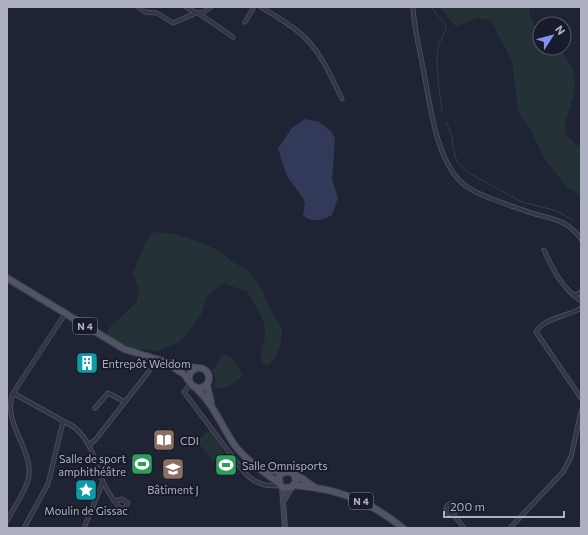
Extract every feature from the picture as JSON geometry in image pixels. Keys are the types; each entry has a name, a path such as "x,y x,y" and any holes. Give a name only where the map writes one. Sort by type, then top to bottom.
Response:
{"main road":[{"name":"N 4","path":"7,278 124,349 168,363 202,368 207,372 209,378 208,384 212,404"},
{"name":"N 4","path":"168,363 185,375 189,383 212,404 236,447 245,457 280,485 314,486 336,491 357,499 380,511 403,528"},
{"path":"189,383 189,375 196,368"},
{"path":"197,389 203,388 208,384"},
{"name":"N 4","path":"259,468 289,472 314,486"},
{"path":"280,485 279,477 284,472"},
{"path":"293,486 296,479 294,474"}],"street":[{"path":"138,7 145,12 157,13 173,23 212,7"},
{"path":"186,7 233,38"},
{"path":"245,22 254,7"},
{"path":"261,7 302,35 325,64 342,99"},
{"path":"413,7 414,23 430,114 445,159 460,181 469,189 527,212 550,217 564,223 577,233 581,239"},
{"path":"544,250 554,272 568,291 581,301"},
{"path":"574,296 581,292"},
{"path":"581,308 546,323 539,327 536,332 581,398"},
{"path":"7,521 28,480 25,450 11,418 10,402 13,394 65,314"},
{"path":"89,445 96,439 150,370"},
{"path":"189,383 184,392 187,397 244,472 252,480 259,484 280,485 283,502 284,528"},
{"path":"95,408 108,393 125,402"},
{"path":"13,394 81,433 89,445 103,482 114,501"},
{"path":"510,528 563,472 571,457 581,411"},
{"path":"24,528 48,484 63,422"},
{"path":"84,528 103,482"},
{"path":"283,502 293,486"},
{"path":"453,514 464,528"}],"shaded area":[{"path":"439,7 529,7 532,21 532,56 564,56 572,69 574,76 575,83 573,98 565,120 565,126 567,136 581,149 581,196 566,186 544,158 531,130 518,112 512,61 491,21 478,18 456,27"},
{"path":"154,232 176,234 200,242 219,251 231,261 249,271 262,290 274,317 282,328 281,346 273,361 267,365 262,362 261,352 265,336 265,327 259,311 253,301 247,292 223,283 207,296 201,315 180,342 157,351 129,348 107,336 109,328 137,302 139,289 133,272 145,245"},
{"path":"220,355 225,355 232,358 239,368 242,376 236,382 221,389 214,386 215,378 212,371 220,360"},
{"path":"209,431 225,452 213,462 197,441"}],"water":[{"path":"305,119 319,122 332,132 335,139 332,180 338,198 332,215 321,220 313,220 306,218 303,215 305,204 303,198 288,178 278,148 292,128"}],"waterway":[{"path":"431,7 446,25 437,56 437,72 442,112"},
{"path":"446,122 452,136 453,148 457,162 469,173 522,202 554,210 573,220"}],"place":[{"name":"Entrepôt Weldom","path":"87,363"},
{"name":"CDI","path":"164,440"},
{"name":"Salle de sport amphithéâtre","path":"142,464"},
{"name":"Salle Omnisports","path":"226,465"},
{"name":"Bâtiment J","path":"173,469"},
{"name":"Moulin de Gissac","path":"86,490"}]}
